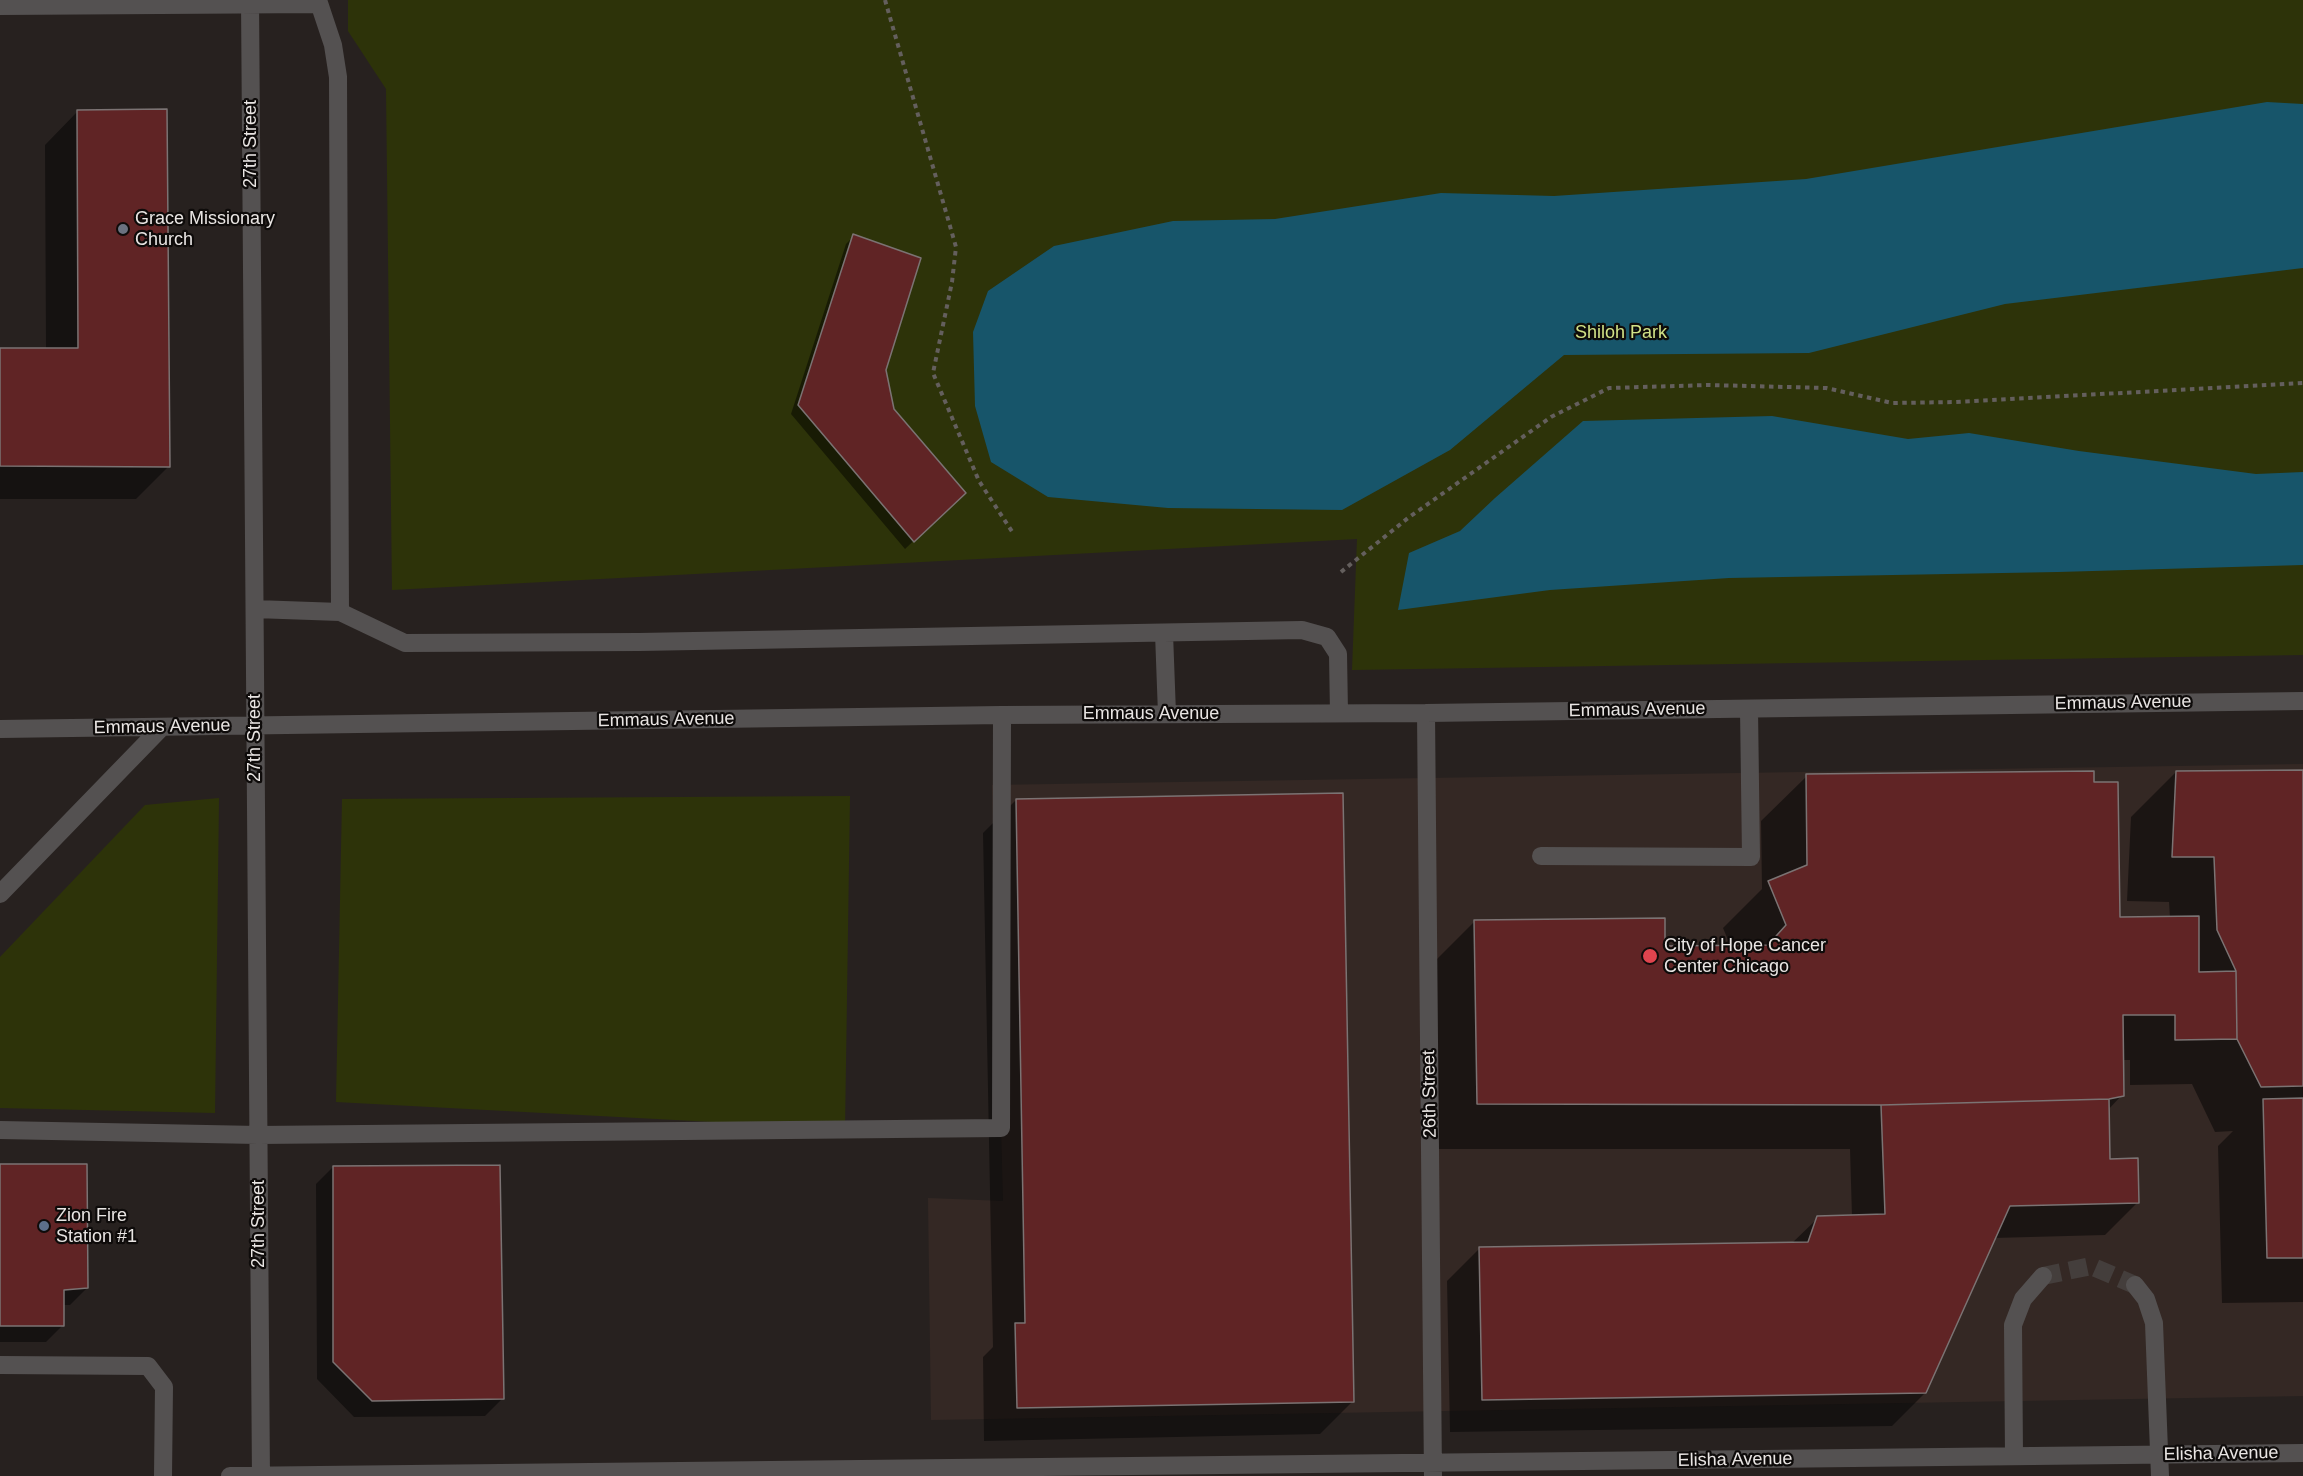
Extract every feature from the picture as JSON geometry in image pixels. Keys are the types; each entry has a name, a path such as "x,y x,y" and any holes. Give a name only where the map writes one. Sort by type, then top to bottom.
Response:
{"street":[{"name":"27th Street","path":"250,2 261,1476"},
{"path":"0,6 318,2 333,45 338,77 340,612"},
{"path":"255,609 340,612 405,643 651,642 1302,630 1327,637 1338,654 1339,713"},
{"path":"1164,633 1167,714"},
{"name":"Emmaus Avenue","path":"0,729 1002,715 1426,713 2303,701"},
{"path":"1541,856 1751,857 1749,709"},
{"name":"26th Street","path":"1426,713 1433,1469"},
{"path":"0,1130 258,1135 1001,1128 1002,715"},
{"path":"0,894 162,727"},
{"path":"2014,1456 2013,1325 2023,1299 2043,1276"},
{"path":"2135,1285 2146,1299 2154,1323 2160,1476"},
{"path":"0,1365 148,1366 164,1387 163,1476"},
{"name":"Elisha Avenue","path":"230,1476 1715,1468 2014,1456 2303,1453"}],"path":[{"path":"885,0 956,247 952,282 933,374 978,481 1013,533"},
{"path":"1341,572 1408,518 1551,417 1609,388 1709,385 1826,388 1892,403 1956,402 2303,383"}],"shaded area":[{"name":"City of Hope Cancer Center Chicago","path":"2303,764 2303,1396 931,1420 928,1198 1003,1201 992,785"}],"green space":[{"name":"Shiloh Park","path":"348,0 2303,0 2303,655 1352,670 1357,539 392,590 386,89 348,31"},
{"path":"850,796 845,1129 336,1102 342,799"},
{"path":"219,798 215,1113 0,1108 0,957 145,805"}],"water":[{"path":"2267,102 2303,104 2303,268 2005,304 1809,353 1564,355 1450,450 1342,510 1168,508 1048,497 991,462 975,406 973,332 988,291 1054,246 1173,221 1275,219 1441,193 1554,196 1806,179"},
{"path":"1772,416 1908,439 1969,433 2079,451 2256,474 2303,472 2303,565 1729,578 1550,590 1398,610 1409,553 1460,531 1583,421"}],"building":[{"name":"Grace Missionary Church","path":"167,109 170,467 0,466 0,348 78,348 77,110"},
{"path":"853,234 921,258 886,370 894,409 966,493 914,542 798,405"},
{"path":"2303,770 2303,1086 2261,1087 2237,1039 2236,971 2217,930 2214,857 2172,857 2176,771"},
{"path":"2094,771 2094,782 2118,782 2120,917 2199,916 2199,972 2236,971 2237,1039 2175,1040 2175,1015 2123,1015 2124,1096 2109,1099 1881,1105 1477,1104 1474,920 1665,918 1665,946 1768,945 1786,925 1768,881 1807,865 1806,774"},
{"path":"1343,793 1354,1402 1017,1408 1015,1323 1025,1323 1016,799"},
{"path":"2303,1098 2303,1258 2267,1258 2263,1099"},
{"path":"2109,1099 2110,1159 2138,1158 2139,1203 2010,1206 1926,1393 1482,1400 1479,1247 1808,1242 1817,1216 1885,1214 1881,1105"},
{"name":"Zion Fire Station #1","path":"0,1164 87,1164 88,1288 64,1290 64,1326 0,1326"},
{"path":"500,1165 504,1399 372,1401 333,1362 333,1166"}],"tunnel":[{"path":"2043,1276 2091,1266 2135,1285"}],"place":[{"name":"Grace Missionary Church","path":"123,229"},
{"name":"City of Hope Cancer Center Chicago","path":"1650,956"},
{"name":"Zion Fire Station #1","path":"44,1226"}]}
